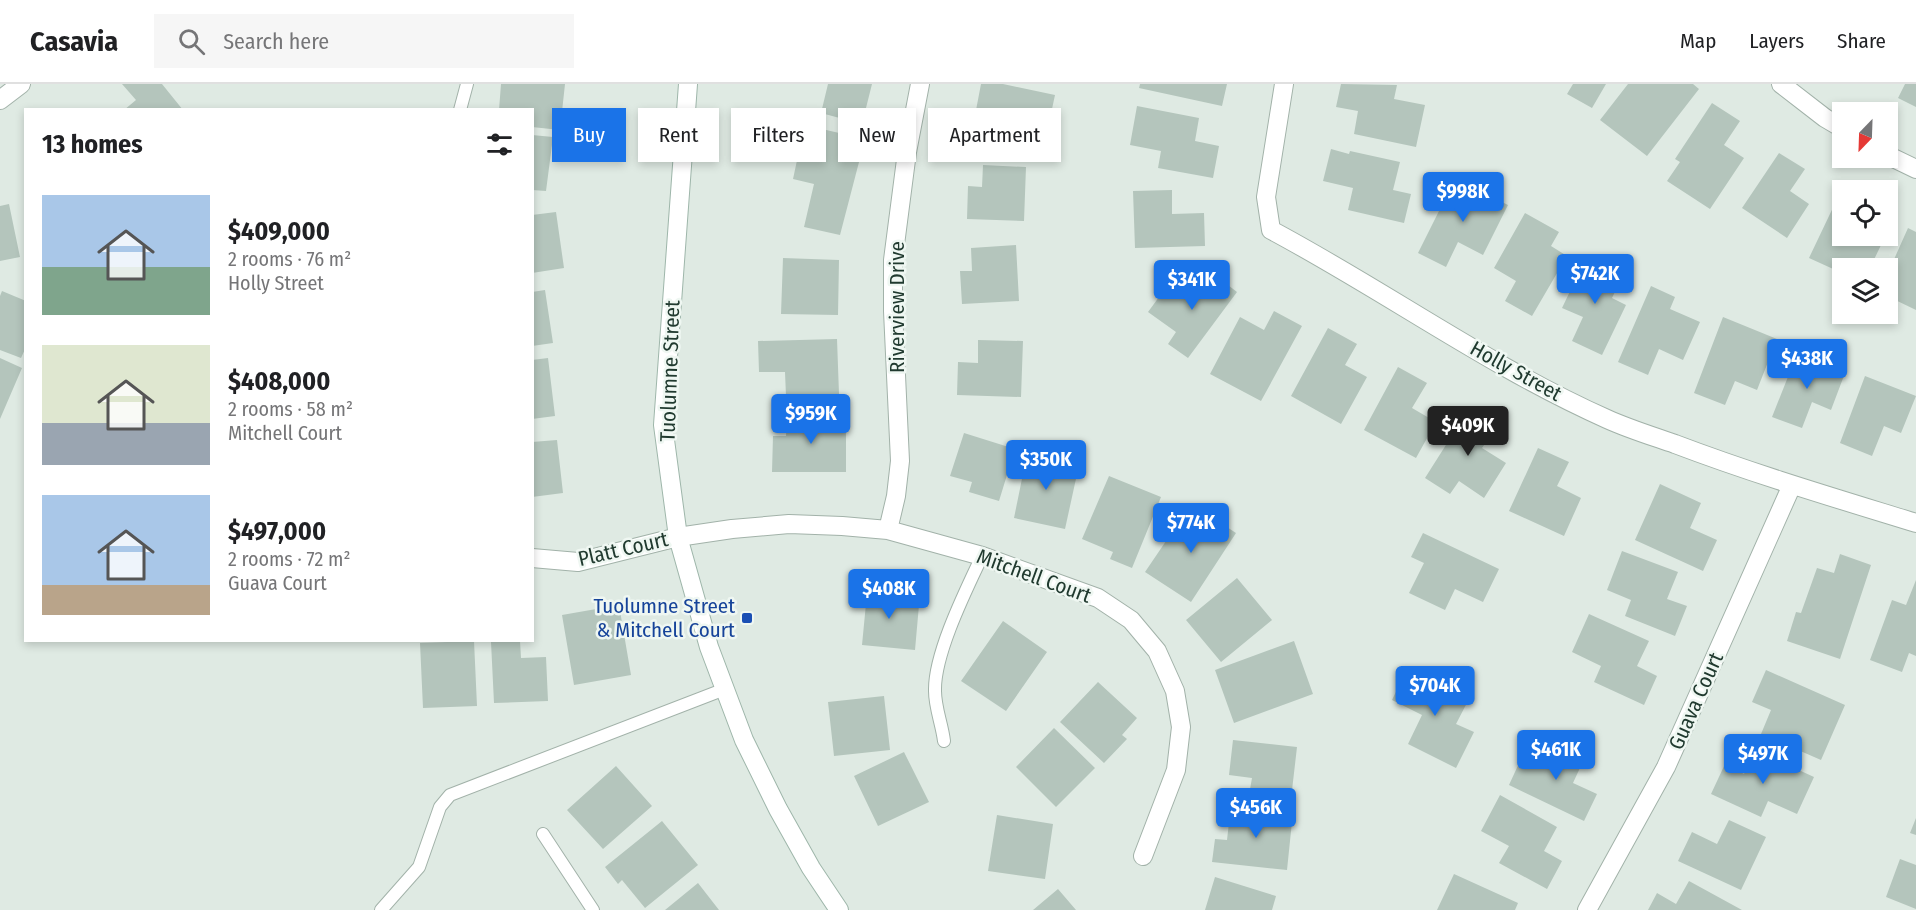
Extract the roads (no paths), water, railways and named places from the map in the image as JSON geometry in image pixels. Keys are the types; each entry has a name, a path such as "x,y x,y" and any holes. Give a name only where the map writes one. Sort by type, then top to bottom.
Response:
{"street":[{"path":"0,100 21,84"},
{"name":"Tuolumne Street","path":"688,84 663,425 678,537 709,648 744,740 778,809 811,868 839,910"},
{"name":"Riverview Drive","path":"888,530 896,496 900,461 893,260 907,152 920,84"},
{"name":"Holly Street","path":"1284,84 1266,196 1271,230 1319,255 1554,393 1608,420 1792,485 1916,523"},
{"path":"1781,84 1832,122"},
{"path":"1898,160 1916,169"},
{"name":"Guava Court","path":"1587,910 1666,767 1792,485"},
{"name":"Mitchell Court","path":"678,537 789,524 888,530 982,556 1098,597 1131,620 1157,651 1175,691 1180,728 1176,770 1143,856"},
{"name":"Platt Court","path":"534,558 578,562 678,537"}],"lane":[{"path":"460,108 467,84"},
{"path":"944,741 936,705 935,688 939,664 950,630 982,556"},
{"path":"381,910 419,867 440,807 450,795 725,689"},
{"path":"543,834 593,910"}],"place":[{"name":"Tuolumne Street & Mitchell Court","path":"747,618"}]}
